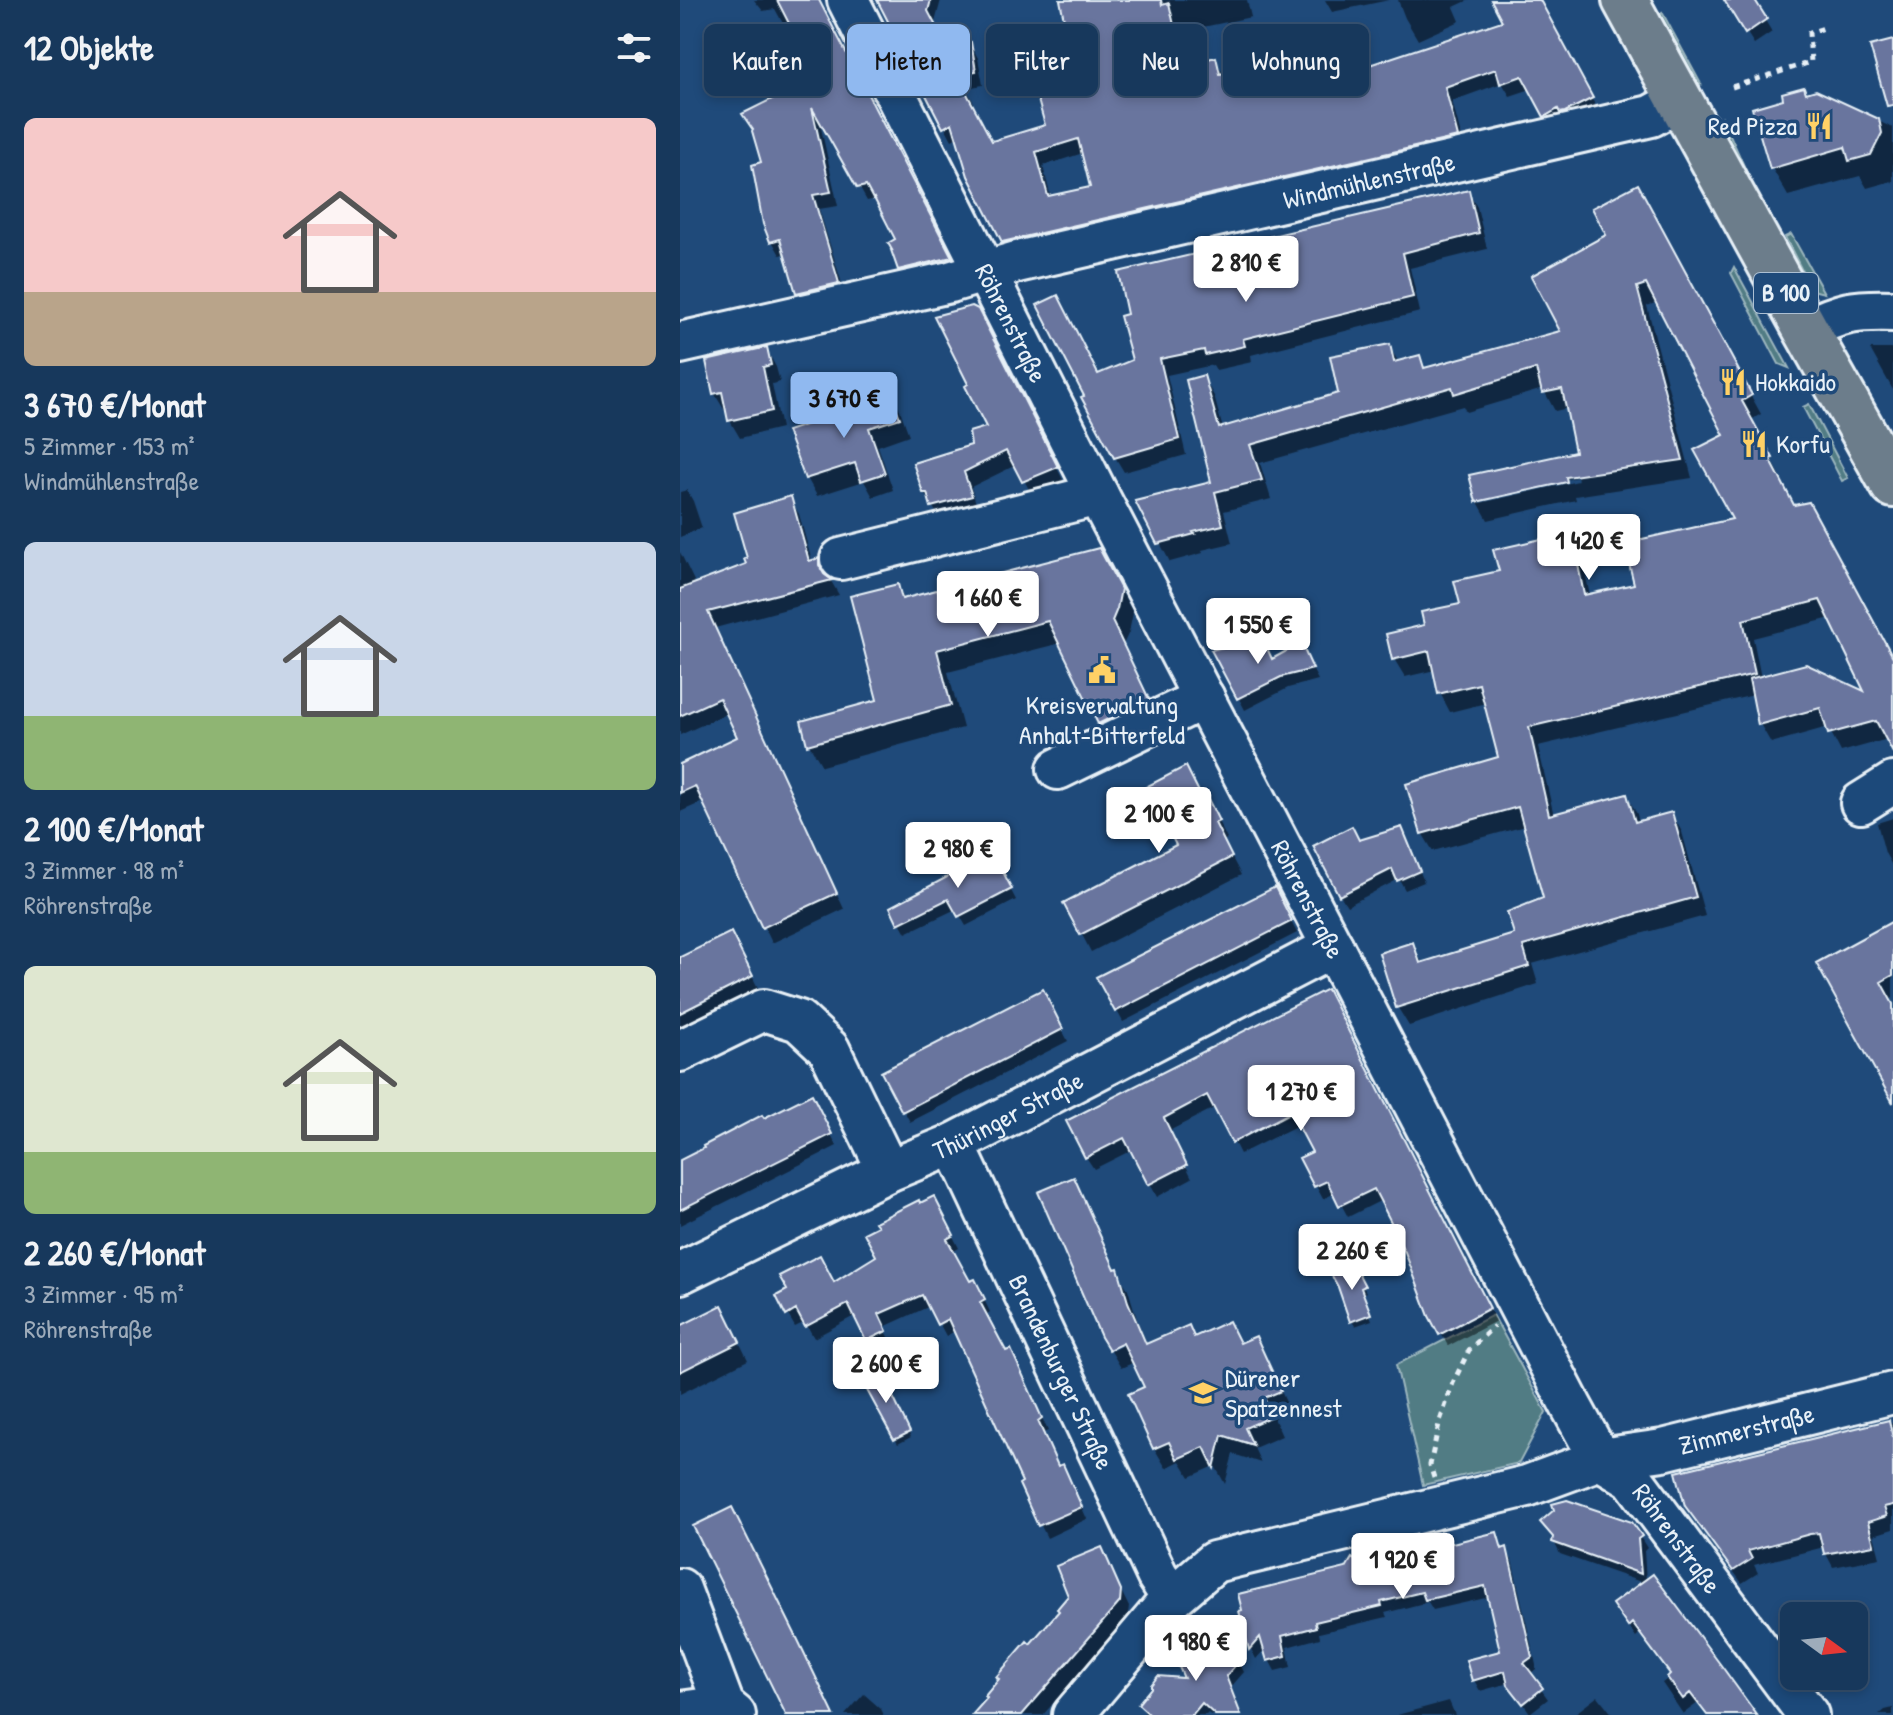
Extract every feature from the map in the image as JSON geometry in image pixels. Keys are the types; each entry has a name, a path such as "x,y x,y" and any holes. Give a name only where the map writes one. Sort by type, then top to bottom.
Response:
{"main road":[{"name":"B 100","path":"1625,0 1893,485"}],"street":[{"name":"Röhrenstraße","path":"848,0 1098,495 1600,1459 1632,1478 1808,1715"},
{"name":"Windmühlenstraße","path":"680,343 952,282 1017,262 1651,116 1680,100"},
{"path":"1806,330 1849,312 1893,311"},
{"path":"841,559 1098,495"},
{"path":"1058,769 1204,698"},
{"name":"Thüringer Straße","path":"680,1273 888,1171 954,1144 1333,947"},
{"path":"680,1051 764,1010 799,1021 829,1049 888,1171"},
{"name":"Brandenburger Straße","path":"954,1144 1157,1575 1172,1598"},
{"name":"Zimmerstraße","path":"1073,1715 1172,1598 1214,1562 1527,1486 1600,1459 1663,1450 1893,1393"},
{"path":"680,1589 730,1710 680,1712"}],"path":[{"path":"1732,87 1811,62 1809,33 1827,27"},
{"path":"1435,1482 1430,1465 1439,1424 1453,1383 1469,1350 1497,1324 1522,1313"}],"green space":[{"path":"1662,12 1701,84 1688,80 1656,20"},
{"path":"1722,117 1752,184 1746,186 1716,128"},
{"path":"1791,234 1824,293 1812,290 1785,237"},
{"path":"1734,267 1789,368 1779,364 1731,273"},
{"path":"1809,404 1848,478 1842,481 1803,407"},
{"path":"1493,1315 1546,1412 1519,1463 1423,1485 1396,1365"}],"building":[{"path":"777,0 819,0 847,54 847,96 869,96 952,257 898,270 888,243 895,239 874,198 866,186 857,188 812,108 831,192 813,195 839,283 796,293 780,239 770,242 763,224 752,165 761,162 753,130 742,114 778,96 831,96 831,24 789,24"},
{"path":"877,0 931,0 928,11 935,24 889,24"},
{"path":"1060,0 1161,0 1162,5 1169,3 1174,24 1114,24 1114,96 1207,96 1207,59 1216,57 1220,74 1223,73 1223,96 1369,96 1369,65 1502,21 1491,0 1540,0 1593,98 1565,112 1560,113 1558,109 1544,117 1522,76 1500,84 1496,69 1445,87 1458,137 1002,242 968,176 952,123 943,128 926,96 968,96 992,141 1045,125 1037,96 1098,96 1098,24 1065,24","holes":["1078,139 1090,187 1048,196 1036,152"]},
{"path":"1724,0 1755,0 1767,19 1745,34"},
{"path":"1893,40 1893,105 1887,106 1870,46"},
{"path":"971,42 976,71 970,72"},
{"name":"Red Pizza","path":"1804,87 1806,93 1816,90 1879,119 1882,133 1871,155 1849,161 1845,147 1770,169 1752,108 1783,99 1782,93"},
{"path":"1638,184 1752,395 1742,401 1794,505 1809,502 1893,657 1893,753 1876,721 1828,734 1820,708 1758,725 1749,679 1806,664 1864,691 1820,600 1743,620 1755,674 1529,727 1549,815 1627,794 1635,822 1672,812 1696,897 1523,946 1529,966 1396,1008 1379,953 1413,942 1420,963 1514,934 1507,912 1543,898 1518,807 1421,834 1406,784 1498,757 1479,684 1438,694 1429,651 1392,660 1386,634 1424,625 1421,612 1460,604 1454,581 1499,571 1493,550 1634,518 1639,540 1732,519 1694,450 1724,435 1646,284 1637,287 1683,460 1566,477 1567,482 1476,502 1469,475 1575,452 1562,389 1542,393 1536,369 1454,394 1452,387 1250,445 1262,480 1215,492 1223,525 1157,544 1135,501 1211,482 1186,380 1204,375 1219,428 1338,393 1330,356 1390,344 1394,362 1420,355 1424,368 1560,331 1531,276 1606,235 1592,208","holes":["1624,543 1634,584 1584,595 1576,554"]},
{"path":"1469,190 1479,233 1403,253 1413,297 1243,339 1245,346 1205,355 1204,350 1160,359 1179,439 1114,458 1037,305 1058,295 1098,374 1132,360 1120,316 1127,314 1118,272"},
{"path":"972,306 978,309 1058,467 1022,482 1006,451 964,472 972,496 931,507 913,463 971,445 969,432 986,427 934,316"},
{"path":"767,347 771,365 763,367 772,411 728,421 722,392 713,394 706,361"},
{"path":"890,391 900,418 869,428 885,473 861,481 855,463 805,479 787,431 868,404 867,399"},
{"path":"791,496 809,561 819,558 824,574 832,580 708,612 837,893 762,928 695,786 680,793 680,764 737,737 719,698 680,716 680,589 746,564 734,513"},
{"path":"1099,548 1121,589 1112,621 1149,699 1098,724 1048,621 937,650 951,705 807,745 801,721 877,700 850,596 898,584 902,599"},
{"path":"1255,640 1260,648 1266,646 1272,659 1301,643 1313,669 1281,677 1237,699 1211,650"},
{"path":"1186,766 1204,802 1208,799 1219,821 1215,823 1232,857 1080,935 1063,903 1176,845 1146,787"},
{"path":"1352,826 1359,840 1402,827 1420,871 1397,881 1392,869 1339,896 1313,846"},
{"path":"993,853 1012,889 958,917 948,899 898,924 890,907"},
{"path":"1275,887 1292,921 1115,1012 1096,977"},
{"path":"1893,921 1893,975 1881,982 1893,1004 1893,1103 1816,963"},
{"path":"731,932 753,976 680,1013 680,957"},
{"path":"1043,989 1063,1029 902,1112 881,1072"},
{"path":"1327,989 1490,1308 1439,1335 1405,1252 1374,1189 1339,1206 1327,1181 1314,1187 1299,1158 1312,1152 1291,1112 1232,1143 1207,1095 1164,1118 1187,1165 1148,1185 1124,1138 1085,1158 1066,1121"},
{"path":"812,1094 832,1134 680,1210 680,1160 762,1115 764,1118"},
{"path":"1074,1177 1115,1269 1118,1268 1146,1344 1189,1325 1194,1337 1229,1321 1240,1343 1256,1336 1281,1391 1264,1398 1272,1416 1245,1428 1253,1445 1222,1435 1214,1468 1204,1447 1177,1459 1169,1442 1153,1449 1128,1394 1144,1387 1123,1343 1109,1350 1101,1337 1038,1192"},
{"path":"934,1196 954,1235 947,1239 970,1281 975,1279 985,1299 980,1302 1006,1351 1011,1349 1042,1418 1038,1421 1058,1466 1063,1464 1082,1507 1038,1526 1019,1484 1022,1482 948,1319 937,1325 922,1295 879,1314 887,1331 866,1341 848,1304 805,1327 796,1310 786,1316 776,1296 787,1290 779,1276 820,1255 834,1282 876,1256 864,1233 878,1226 875,1222"},
{"path":"1353,1263 1365,1286 1361,1288 1371,1314 1350,1322 1331,1274"},
{"path":"722,1305 740,1342 680,1372 680,1326"},
{"path":"881,1372 910,1432 894,1440 862,1381"},
{"path":"1889,1420 1893,1438 1893,1505 1884,1507 1887,1516 1868,1522 1874,1545 1824,1554 1819,1533 1810,1534 1748,1551 1752,1559 1733,1571 1685,1506 1676,1472"},
{"path":"1567,1500 1632,1522 1642,1536 1638,1539 1641,1574 1552,1542 1553,1537 1540,1522 1554,1510 1552,1504"},
{"path":"732,1507 834,1715 786,1715 693,1526"},
{"path":"1497,1532 1502,1549 1507,1547 1532,1657 1524,1663 1543,1688 1523,1704 1508,1685 1505,1671 1472,1681 1466,1660 1500,1651 1485,1586 1425,1600 1422,1592 1381,1602 1382,1606 1315,1622 1316,1627 1282,1636 1286,1656 1267,1661 1260,1637 1249,1650 1238,1594 1346,1568 1352,1558 1361,1564 1413,1552 1419,1542 1428,1549"},
{"path":"1102,1547 1121,1590 1120,1602 1022,1715 972,1715 999,1679 996,1677 1027,1641 1030,1644 1068,1596 1056,1566"},
{"path":"1653,1574 1757,1715 1707,1715 1690,1693 1683,1699 1667,1677 1670,1674 1632,1623 1628,1627 1612,1604"},
{"path":"1199,1633 1210,1643 1215,1638 1240,1660 1226,1676 1241,1715 1215,1715 1202,1703 1192,1715 1150,1715 1138,1704 1158,1676 1184,1678 1174,1656"}],"place":[{"name":"Red Pizza","path":"1819,126"},
{"name":"Hokkaido","path":"1733,382"},
{"name":"Korfu","path":"1754,444"},
{"name":"Kreisverwaltung Anhalt-Bitterfeld","path":"1102,670"},
{"name":"Dürener Spatzennest","path":"1203,1393"}]}
